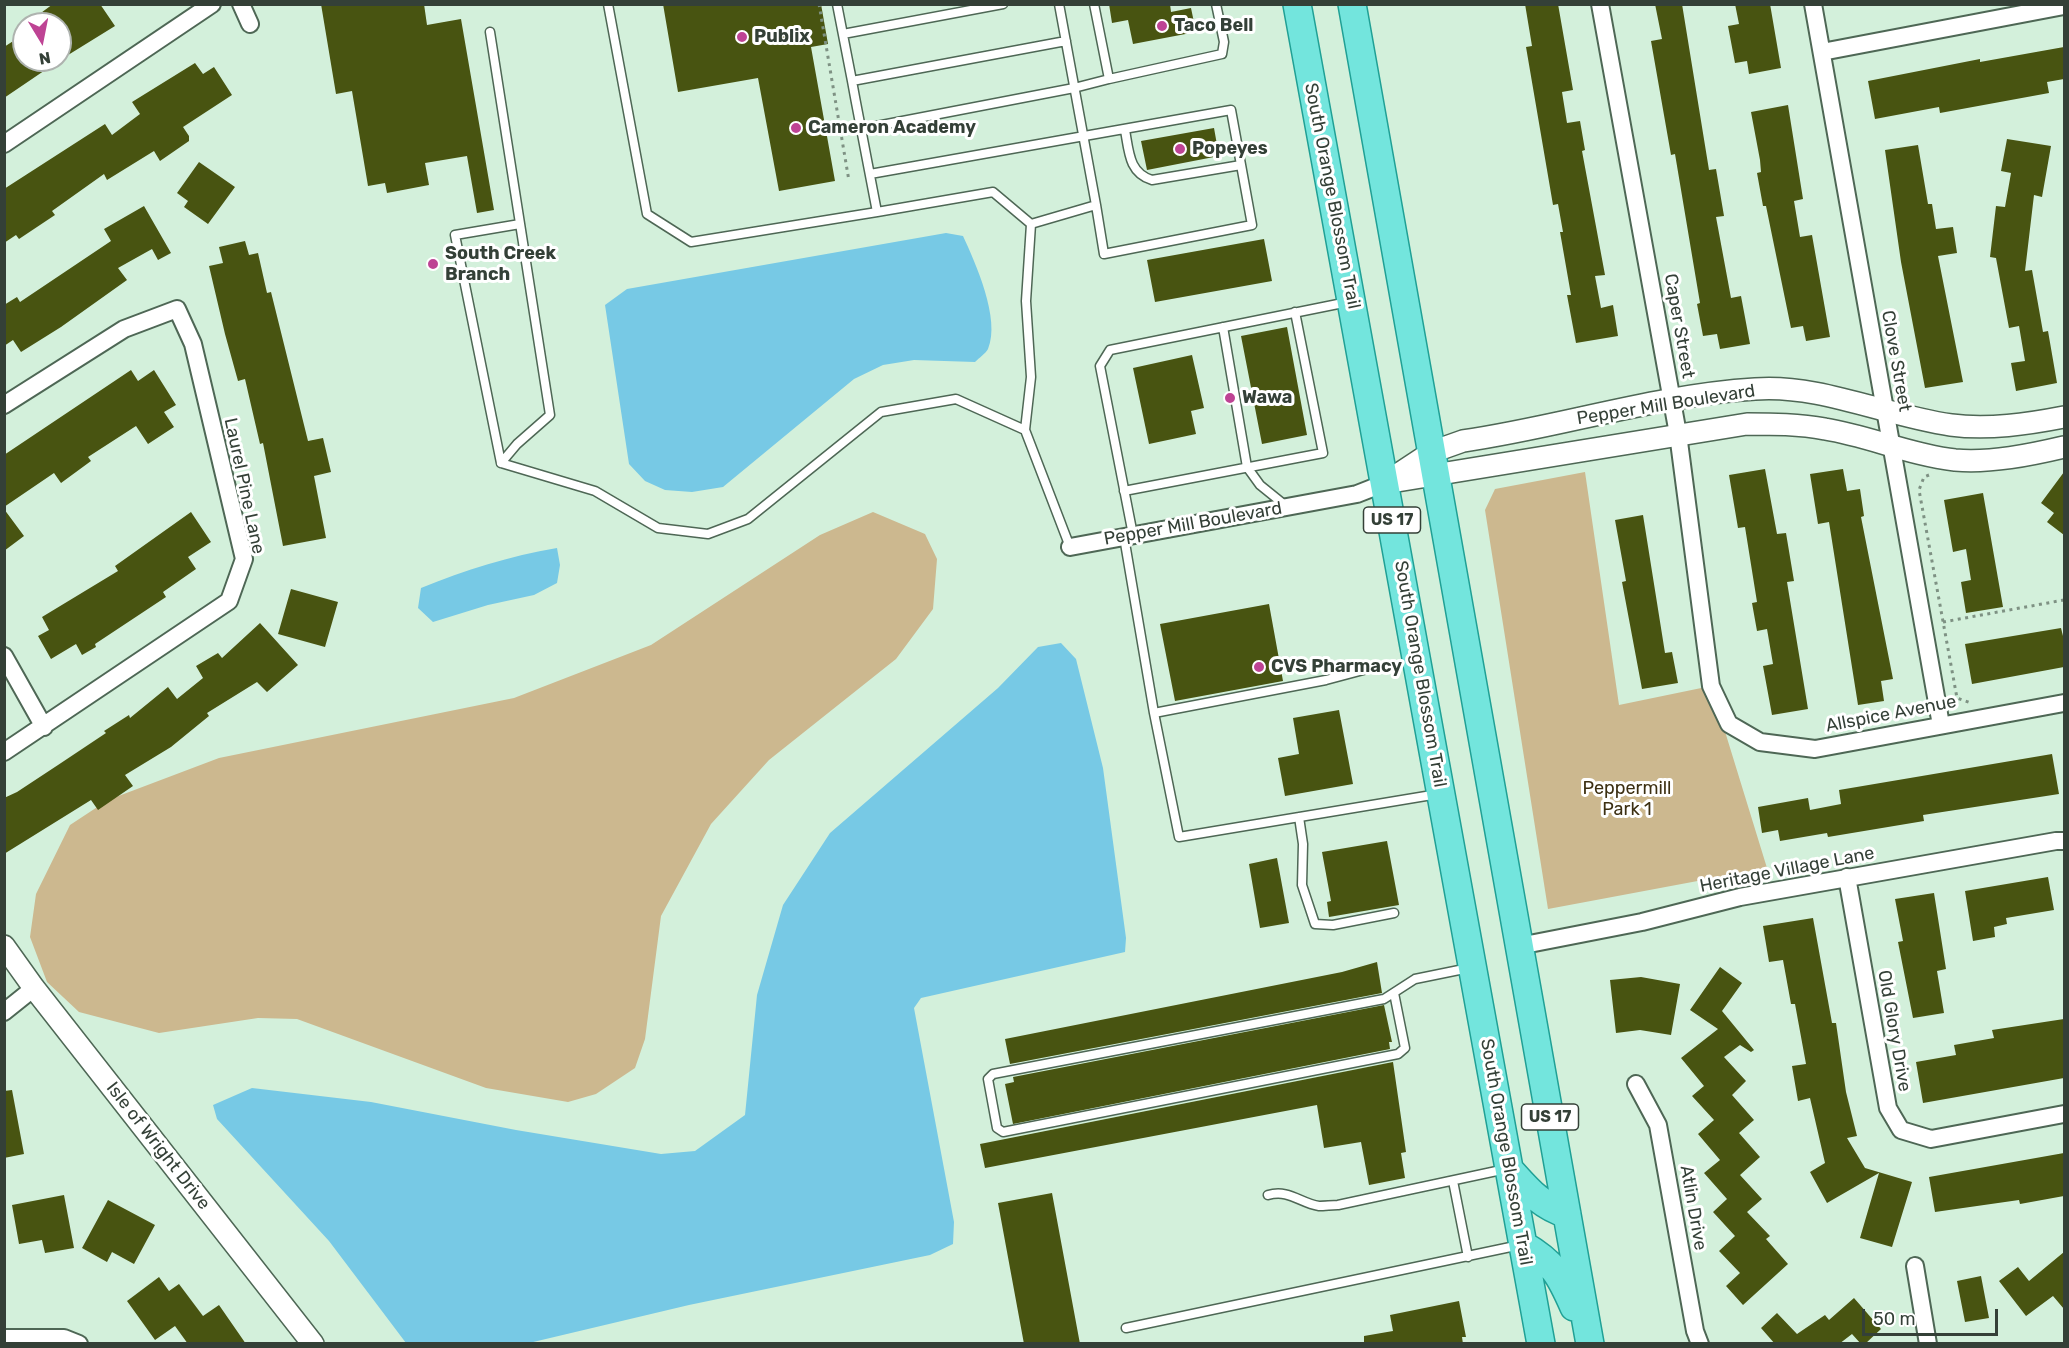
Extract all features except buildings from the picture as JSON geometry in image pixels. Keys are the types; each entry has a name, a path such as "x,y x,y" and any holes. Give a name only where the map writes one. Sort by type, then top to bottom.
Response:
{"main road":[{"name":"South Orange Blossom Trail","path":"1297,4 1541,1344"},
{"name":"US 17","path":"1352,4 1590,1343"},
{"path":"1509,1169 1533,1196 1550,1209 1567,1214"},
{"path":"1523,1245 1546,1258 1560,1274 1590,1343"}],"street":[{"path":"4,144 212,4"},
{"path":"241,4 250,24"},
{"name":"Caper Street","path":"1600,4 1673,401 1711,686 1729,724"},
{"name":"Clove Street","path":"1813,4 1884,410 1894,448 1941,725"},
{"path":"1822,52 2064,6"},
{"name":"Laurel Pine Lane","path":"4,405 123,329 177,309 193,344 244,559 229,601 4,752"},
{"name":"Pepper Mill Boulevard","path":"1434,464 1463,441 1673,401 1756,388 1800,391 1952,425 2006,425 2064,417"},
{"name":"Pepper Mill Boulevard","path":"1071,547 1357,494 1434,464 1747,424 1782,424 1826,429 1894,448 1956,460 2030,455 2064,447"},
{"path":"4,656 44,727"},
{"name":"Allspice Avenue","path":"1729,724 1760,742 1815,748 2064,703"},
{"name":"Heritage Village Lane","path":"1519,946 1642,922 1740,897 2056,840 2064,841"},
{"name":"Old Glory Drive","path":"1847,877 1888,1108 1901,1130 1931,1139 2064,1114"},
{"name":"Isle of Wright Drive","path":"4,946 34,988 313,1344"},
{"path":"4,1012 34,988"},
{"name":"Atlin Drive","path":"1636,1084 1658,1125 1700,1344"},
{"path":"1915,1266 1928,1344"},
{"path":"4,1338 64,1338 79,1344"}],"lane":[{"path":"608,4 647,214 691,242 993,192 1031,224"},
{"path":"837,4 877,212"},
{"path":"843,34 1003,4"},
{"path":"870,174 1084,138 1231,110 1252,225 1104,254 1084,138 1059,4"},
{"path":"1094,4 1109,79"},
{"path":"861,129 1074,88 1222,54 1224,42 1216,4"},
{"path":"490,32 550,415 517,444 501,463"},
{"path":"852,81 1066,41"},
{"path":"1125,130 1133,166 1140,176 1152,180 1241,165"},
{"path":"1031,224 1096,205"},
{"path":"501,463 455,235 520,224"},
{"path":"1031,224 1026,301 1031,377 1025,430 1071,547"},
{"path":"1351,301 1110,350 1100,366 1124,490 1133,591 1154,714 1179,837 1441,794"},
{"path":"1124,490 1323,453 1295,312"},
{"path":"1223,327 1247,467 1260,485 1287,507"},
{"path":"501,463 595,491 658,528 708,534 748,519 881,412 956,399 1025,430"},
{"path":"1154,714 1326,680 1371,668"},
{"path":"1299,817 1303,844 1302,885 1315,924 1333,925 1394,913"},
{"path":"1395,993 1405,1048 1398,1054 1003,1132 998,1128 988,1079 993,1074 1384,999 1415,979 1473,967"},
{"path":"1268,1195 1274,1193 1298,1196 1317,1206 1338,1204 1509,1169"},
{"path":"1453,1181 1468,1257"},
{"path":"1126,1328 1523,1245"}],"path":[{"path":"819,4 849,181"},
{"path":"1931,474 1924,477 1919,490 1957,698 1974,704"},
{"path":"1943,621 2064,600"}],"green space":[{"name":"Peppermill Park 1","path":"1585,472 1619,705 1711,686 1767,868 1548,909 1485,510 1495,489"},
{"path":"873,512 925,534 937,559 933,609 896,659 769,760 711,824 661,916 645,1039 635,1068 596,1094 568,1102 486,1088 297,1019 258,1018 159,1033 79,1012 47,982 30,937 36,894 70,825 108,800 219,758 514,698 651,645 820,535"}],"water":[{"path":"946,233 963,236 980,275 989,307 991,337 988,349 975,362 914,360 883,365 854,379 723,487 692,492 665,490 645,481 629,464 605,305 627,289"},
{"path":"557,548 560,565 557,583 534,595 488,605 433,622 418,608 421,588 488,564"},
{"path":"1061,643 1076,659 1103,768 1126,938 1125,952 921,998 914,1008 954,1222 953,1244 930,1255 689,1305 529,1343 406,1343 329,1241 217,1119 213,1105 252,1088 371,1102 516,1130 661,1154 695,1151 745,1115 757,995 783,905 830,833 998,688 1038,647"}],"place":[{"name":"Taco Bell","path":"1162,26"},
{"name":"Publix","path":"742,37"},
{"name":"Cameron Academy","path":"796,128"},
{"name":"Popeyes","path":"1180,149"},
{"name":"South Creek Branch","path":"433,264"},
{"name":"Wawa","path":"1230,398"},
{"name":"CVS Pharmacy","path":"1259,667"}]}
